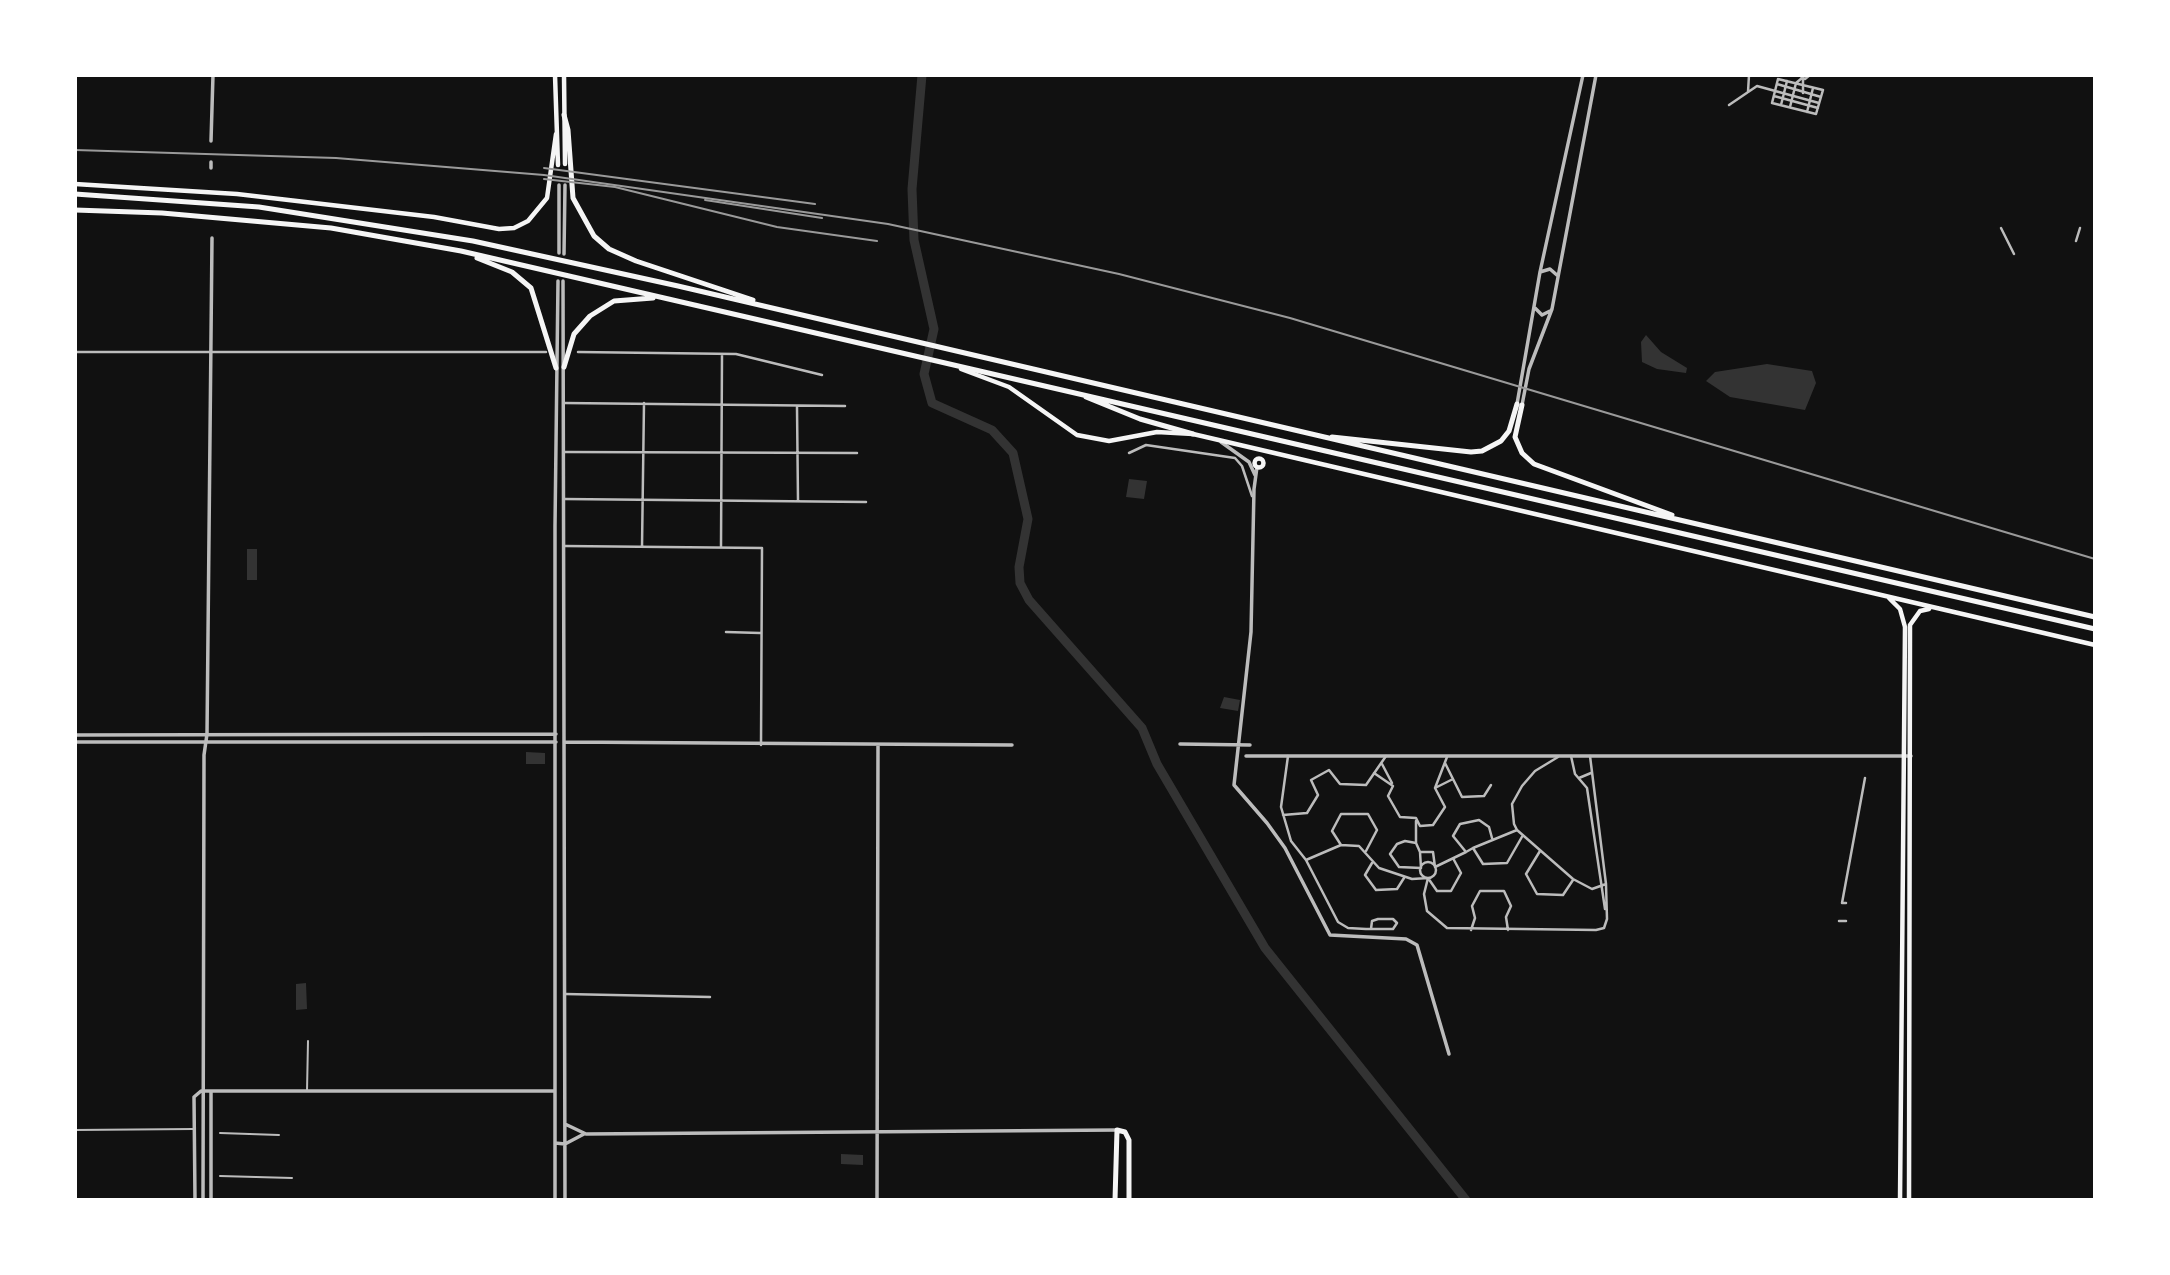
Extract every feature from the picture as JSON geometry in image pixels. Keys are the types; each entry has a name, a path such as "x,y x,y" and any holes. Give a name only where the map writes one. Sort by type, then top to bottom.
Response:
{"highway":[{"path":"564,114 568,130 573,198 594,236 608,248 636,261 771,308"},
{"path":"75,194 245,206 473,241 2095,617"},
{"path":"75,210 162,213 306,226 461,251 2095,629"},
{"path":"461,251 503,268 526,282 535,297 560,367"},
{"path":"560,367 574,334 599,309 629,298 674,300"},
{"path":"1070,391 1140,419 1193,435"},
{"path":"1322,438 1344,437 1471,452 1482,451 1501,442 1509,431 1519,405"},
{"path":"1519,405 1515,437 1522,453 1534,464 1691,523"},
{"path":"1115,1200 1117,1130 1125,1132 1129,1140 1129,1200"}],"main road":[{"path":"75,184 250,195 434,217 499,229 514,228 528,221 547,198 556,134 555,75"},
{"path":"556,134 562,165 564,75"},
{"path":"943,362 1009,387 1077,436 1109,441 1157,432 1193,435 2095,645"},
{"path":"1254,449 1263,465 1257,467"},
{"path":"1260,459 1268,452"},
{"path":"1889,597 1900,609 1907,626 1911,756 1909,1200"},
{"path":"1900,1200 1903,756 1907,626 1920,611 1934,608"},
{"path":"1902,927 1910,927"}],"street":[{"path":"211,141 213,75"},
{"path":"1519,405 1527,369 1540,272 1583,75"},
{"path":"1527,369 1552,309 1596,75"},
{"path":"1748,92 1749,75"},
{"path":"1790,107 1796,83 1802,77 1810,75"},
{"path":"1798,109 1805,86 1802,77"},
{"path":"1778,79 1787,81 1822,90 1816,114 1772,103 1778,79"},
{"path":"1781,105 1787,81"},
{"path":"1777,84 1821,97"},
{"path":"1729,105 1757,86 1819,103"},
{"path":"1807,112 1813,88"},
{"path":"1773,96 1818,108"},
{"path":"211,162 211,168"},
{"path":"561,254 562,185"},
{"path":"2001,228 2014,254"},
{"path":"2076,241 2080,228"},
{"path":"203,1200 201,1091 212,238"},
{"path":"1540,272 1550,269 1558,276"},
{"path":"555,1200 555,526 561,281"},
{"path":"1534,306 1542,315 1552,309"},
{"path":"75,352 545,352"},
{"path":"578,352 736,354 822,375"},
{"path":"721,548 722,354"},
{"path":"560,367 565,452 565,1200"},
{"path":"564,403 845,405"},
{"path":"642,547 644,403"},
{"path":"797,405 798,501"},
{"path":"1219,441 1249,462 1255,475"},
{"path":"1129,453 1146,445 1235,458 1242,466 1254,502"},
{"path":"565,452 857,453"},
{"path":"1257,467 1251,632 1234,785 1268,823 1330,935 1406,939 1417,944 1448,1054"},
{"path":"564,499 866,502"},
{"path":"555,526 559,531 564,528"},
{"path":"565,546 762,548 761,745"},
{"path":"557,595 565,594"},
{"path":"726,632 760,633"},
{"path":"75,742 207,737 556,734"},
{"path":"75,735 556,742"},
{"path":"565,742 1012,745"},
{"path":"1180,744 1250,745"},
{"path":"877,1200 878,745"},
{"path":"1246,756 1911,756"},
{"path":"1288,756 1281,800 1291,841 1306,860 1338,922 1348,928 1371,929 1393,929 1397,923 1394,919 1378,919 1372,921 1371,929"},
{"path":"1283,815 1307,813 1318,795 1311,780 1329,771 1340,784 1366,785 1386,756"},
{"path":"1416,818 1420,826 1433,825 1444,807 1435,788 1447,756"},
{"path":"1428,878 1425,903 1430,916 1447,928 1604,928 1607,919 1606,884 1590,756"},
{"path":"1558,757 1535,771 1516,794 1512,804 1517,830 1573,879 1587,887 1601,887 1606,884"},
{"path":"1571,757 1579,778 1585,782 1607,919"},
{"path":"1381,762 1393,786"},
{"path":"1445,763 1462,797 1484,796 1491,785"},
{"path":"1374,773 1393,786"},
{"path":"1579,778 1592,773"},
{"path":"1846,903 1842,903 1865,778"},
{"path":"1435,788 1453,779"},
{"path":"1393,786 1388,796 1400,817 1416,818"},
{"path":"1590,807 1596,806"},
{"path":"1342,845 1332,831 1341,814 1368,814 1377,830 1365,852"},
{"path":"1416,818 1416,843 1420,852 1422,874 1437,891 1451,891 1461,873 1454,860"},
{"path":"1466,852 1452,836 1460,824 1479,820 1489,827 1492,838"},
{"path":"1435,867 1454,860 1492,838 1517,830"},
{"path":"1473,848 1483,864 1507,863 1523,835"},
{"path":"1416,843 1405,841 1397,844 1390,854 1398,867 1421,867"},
{"path":"1306,860 1342,845 1359,846 1372,863 1405,877 1428,878 1434,874 1433,852 1420,852"},
{"path":"1540,851 1526,874 1537,894 1563,895 1573,879"},
{"path":"1412,878 1429,862 1435,867"},
{"path":"1372,863 1365,875 1376,890 1397,890 1405,877"},
{"path":"1471,930 1475,918 1472,906 1480,891 1504,891 1511,906 1506,917 1508,930"},
{"path":"1839,921 1846,921"},
{"path":"565,995 710,997"},
{"path":"195,1200 194,1097 201,1091 555,1091"},
{"path":"211,1091 211,1200"},
{"path":"564,1124 586,1133 1117,1130"},
{"path":"555,1143 565,1144 586,1133"}],"lane":[{"path":"307,1092 308,1041"},
{"path":"75,1130 194,1129"},
{"path":"220,1133 279,1135"},
{"path":"220,1176 292,1178"}],"shaded area":[{"path":"1646,335 1661,352 1687,368 1686,373 1657,369 1642,362 1641,342"},
{"path":"1767,364 1812,371 1816,383 1805,410 1730,397 1706,381 1715,372"},
{"path":"1129,479 1147,481 1144,499 1126,497"},
{"path":"247,549 257,549 257,580 247,580"},
{"path":"1224,697 1240,700 1238,711 1220,708"},
{"path":"526,752 545,753 545,764 526,764"},
{"path":"306,983 307,1009 296,1010 296,984"},
{"path":"841,1154 863,1155 863,1165 841,1164"}],"waterway":[{"path":"922,75 912,189 914,240 934,329 924,374 932,403 992,430 1013,453 1028,519 1019,567 1020,583 1029,600 1142,728 1157,764 1265,948 1466,1200"}],"tram line":[{"path":"544,168 815,204"},
{"path":"544,179 615,187 777,227 877,241"},
{"path":"705,200 822,218"}],"railway":[{"path":"75,150 336,158 544,175 888,224 1119,274 1290,318 2095,559"}]}
